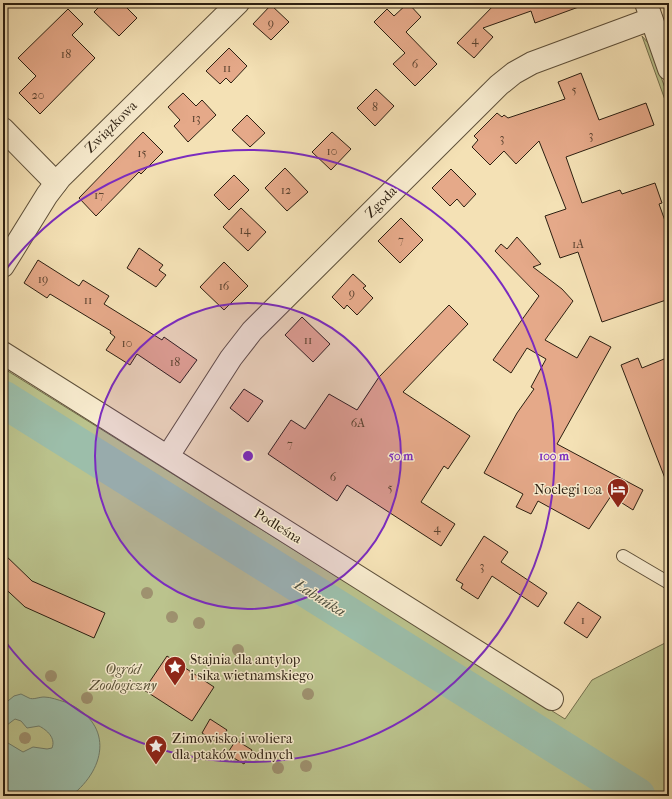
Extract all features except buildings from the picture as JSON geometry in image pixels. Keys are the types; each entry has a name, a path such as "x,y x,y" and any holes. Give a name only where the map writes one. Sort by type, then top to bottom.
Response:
{"street":[{"name":"Związkowa","path":"3,266 56,183 238,3"},
{"path":"648,11 669,69"},
{"name":"Zgoda","path":"168,456 231,358 252,331 492,91 514,73 532,63 648,11"},
{"path":"3,129 56,183"},
{"name":"Podleśna","path":"3,353 552,699"}],"lane":[{"path":"622,556 669,583"}],"green space":[{"path":"642,36 649,44 669,99 669,111"},
{"name":"Ogród Zoologiczny","path":"3,368 565,719 592,680 669,641 669,796 3,796"}],"shaded area":[{"path":"21,694 31,699 47,697 65,702 81,711 91,721 98,733 100,746 98,759 92,772 71,796 9,796 3,785 3,740 23,752 33,747 47,749 52,748 53,744 50,735 39,726 27,728 21,721 15,719 3,728 3,705 14,696"}],"waterway":[{"name":"Łabuńka","path":"3,399 637,796"}],"place":[{"name":"Noclegi 10a","path":"618,508"},
{"name":"Stajnia dla antylop i sika wietnamskiego","path":"175,686"},
{"name":"Zimowisko i woliera dla ptaków wodnych","path":"156,766"}]}
